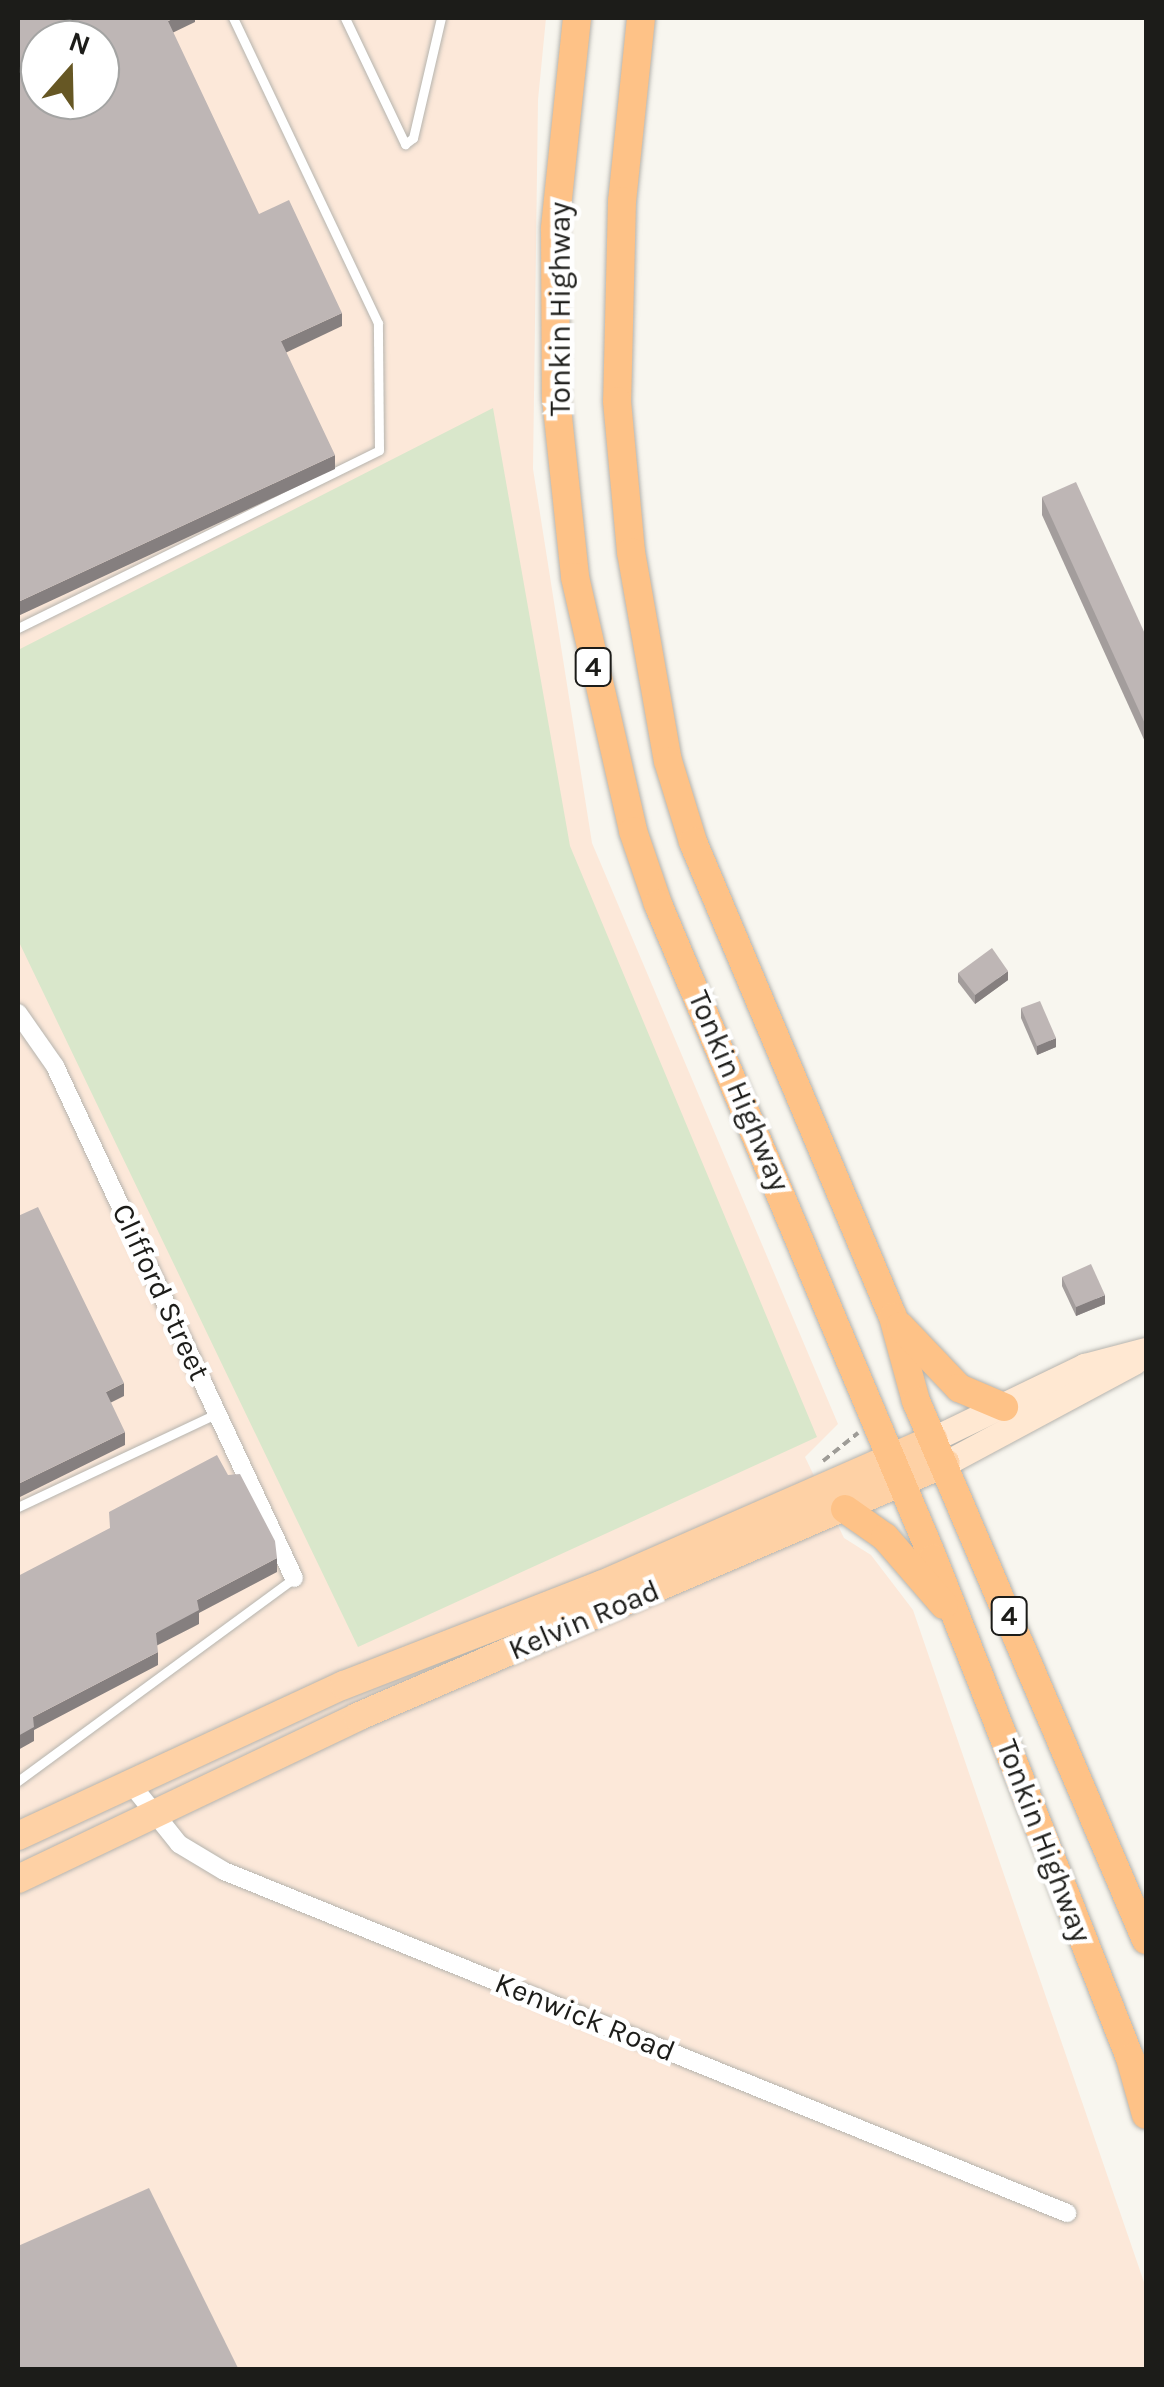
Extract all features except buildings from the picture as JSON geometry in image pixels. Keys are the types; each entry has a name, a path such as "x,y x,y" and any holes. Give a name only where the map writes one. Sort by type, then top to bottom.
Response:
{"highway":[{"name":"Tonkin Highway","path":"577,18 553,314 575,577 596,678 658,904 958,1621 1130,2058 1146,2115"},
{"name":"Tonkin Highway","path":"642,18 622,201 616,401 631,552 656,700 693,842 892,1317 939,1451 1146,1940"},
{"path":"892,1317 959,1388 1004,1407"},
{"path":"845,1509 884,1538 958,1621"}],"main road":[{"name":"Kelvin Road","path":"18,1879 357,1717 902,1485 939,1451 1004,1407 1084,1366 1146,1352"},
{"name":"Kelvin Road","path":"18,1836 344,1684 602,1585 890,1456 939,1451 1146,1352"}],"street":[{"name":"Clifford Street","path":"18,1013 55,1066 294,1578"},
{"name":"Kenwick Road","path":"132,1784 151,1816 179,1844 224,1870 1067,2213"}],"lane":[{"path":"18,628 379,450 378,323 233,18"},
{"path":"345,18 405,144 413,138 441,18"},
{"path":"18,1507 218,1413"},
{"path":"18,1781 294,1578"}],"shaded area":[{"path":"18,18 546,18 538,100 533,469 592,843 838,1424 805,1457 844,1538 871,1555 913,1610 1146,2288 1146,2369 18,2369"}],"green space":[{"path":"493,408 570,846 817,1437 358,1647 18,940 18,650"}]}
